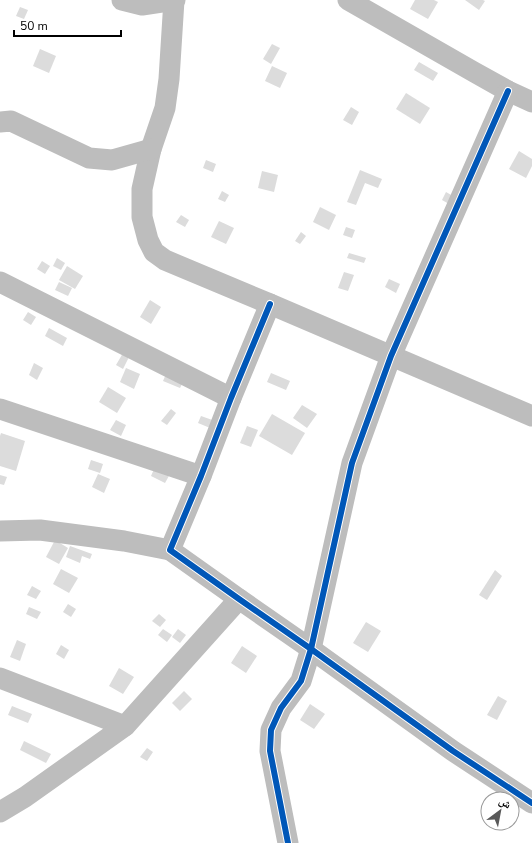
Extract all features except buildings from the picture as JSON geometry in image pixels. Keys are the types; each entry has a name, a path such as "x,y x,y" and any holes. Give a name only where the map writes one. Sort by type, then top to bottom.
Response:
{"street":[{"path":"122,0 142,5 174,0 169,79 164,108 151,148 142,189 142,217 148,240 154,252 165,260 391,356 531,413"},
{"path":"358,3 508,90 532,102"},
{"path":"288,843 270,751 271,730 281,708 301,681 311,649 352,463 391,356 508,90"},
{"path":"0,122 11,121 89,158 112,160 151,148"},
{"path":"0,282 231,398"},
{"path":"170,550 270,304"},
{"path":"0,409 201,476"},
{"path":"0,531 40,530 124,541 170,550 453,751 532,803"},
{"path":"0,812 24,797 125,726 239,599"},
{"path":"0,678 125,726"}],"cycle path":[{"path":"288,843 270,751 271,730 281,708 301,681 311,649 352,463 391,356 508,91"},
{"path":"270,304 170,550 453,751 532,803"}]}
